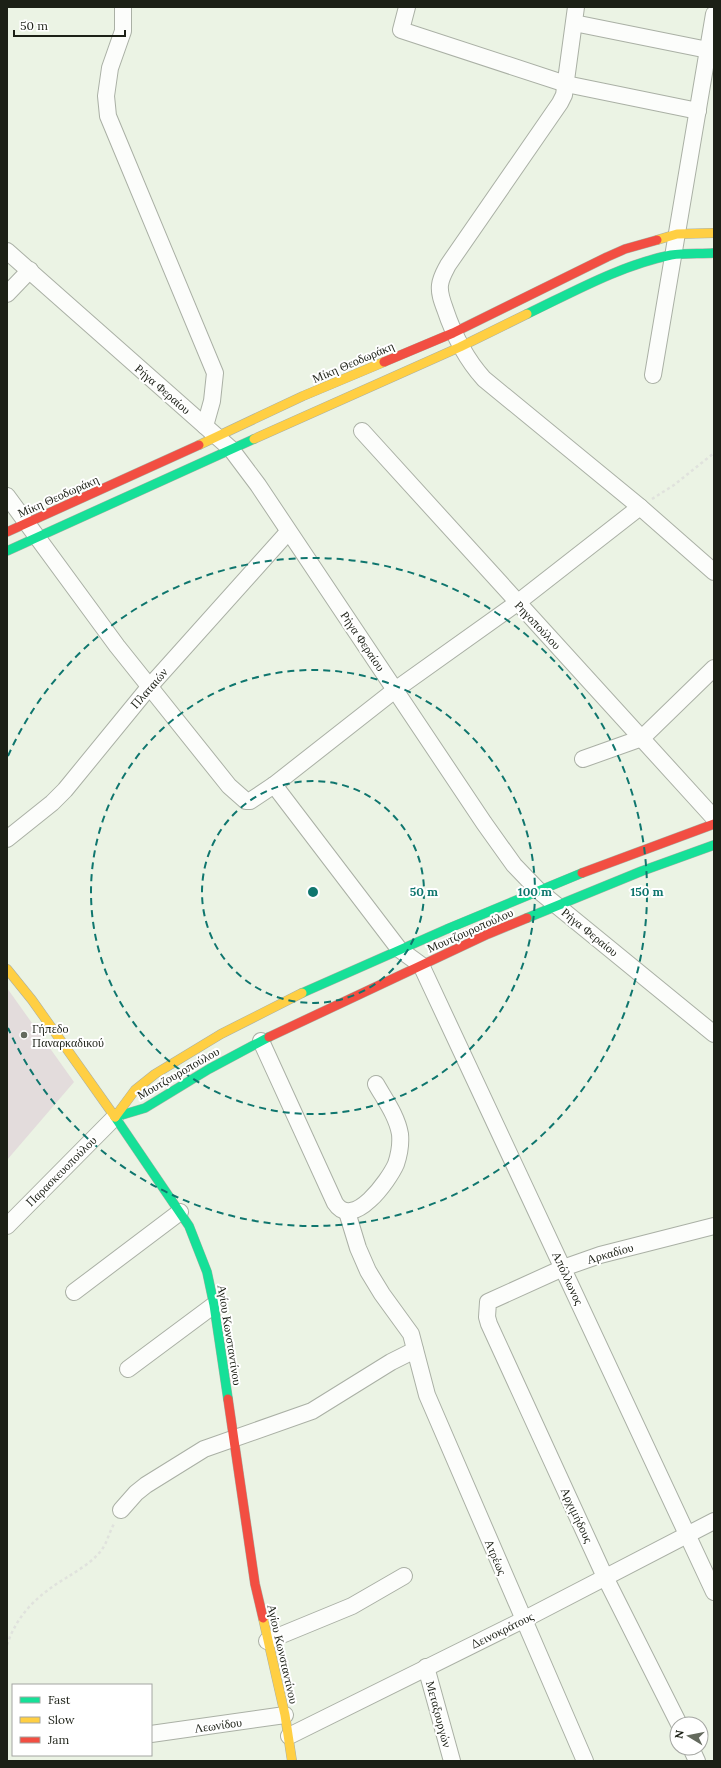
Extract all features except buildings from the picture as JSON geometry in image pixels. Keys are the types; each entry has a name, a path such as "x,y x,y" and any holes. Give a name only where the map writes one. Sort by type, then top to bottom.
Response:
{"main road":[{"name":"Μίκη Θεοδωράκη","path":"7,532 303,396 453,333 606,257 625,249 677,234 714,233"},
{"path":"7,551 230,449 460,347 600,279 656,259 673,255 714,253"},
{"name":"Μουτζουροπούλου","path":"115,1117 135,1090 148,1079 188,1053 241,1023 399,949 653,845 714,824"},
{"name":"Μουτζουροπούλου","path":"115,1117 145,1108 209,1069 261,1040 422,965 557,905 649,868 714,845"},
{"name":"Αγίου Κωνσταντίνου","path":"7,969 32,1000 180,1212 195,1239 202,1256 214,1305 253,1571 285,1715 292,1761"}],"street":[{"path":"123,7 123,31 110,68 106,96 108,116 214,374 212,401 205,426"},
{"path":"407,7 401,30 566,84 698,111"},
{"path":"576,7 566,84 560,103 448,265 439,286 440,295 453,333 460,347 474,368 496,389 640,507 714,572"},
{"path":"653,375 714,14"},
{"path":"574,23 708,50"},
{"name":"Ρήγα Φεραίου","path":"7,251 30,270 104,338 218,436 230,449 258,485 288,532 514,865 539,891 714,1034"},
{"path":"7,294 30,270"},
{"name":"Ρηγοπούλου","path":"362,431 714,818"},
{"path":"7,496 117,646 229,786 244,801 250,801 274,785 395,690 517,603 640,507"},
{"name":"Πλαταιών","path":"7,839 52,803 65,790 150,686 288,532"},
{"path":"583,759 642,738 714,668"},
{"path":"274,785 399,949 422,965"},
{"name":"Απόλλωνος","path":"422,965 714,1592"},
{"path":"261,1040 335,1203 338,1207 347,1212 359,1209 376,1196 395,1165 400,1150 400,1135 396,1121 390,1107 376,1084"},
{"name":"Παρασκευοπούλου","path":"7,1226 115,1117"},
{"path":"74,1292 180,1212"},
{"name":"Ατρέως","path":"347,1212 358,1248 368,1271 382,1294 411,1334 428,1395 585,1761"},
{"name":"Αρκαδίου","path":"488,1302 563,1268 600,1255 714,1226"},
{"name":"Αρχιμήδους","path":"488,1302 489,1324 605,1577 675,1716"},
{"path":"128,1369 214,1305"},
{"path":"122,1510 136,1493 204,1448 312,1411 390,1362 415,1350"},
{"name":"Δεινοκράτους","path":"289,1736 426,1667 524,1620 714,1520"},
{"path":"268,1641 352,1606 404,1576"},
{"name":"Μεταξουργών","path":"426,1667 452,1761"},
{"name":"Λεωνίδου","path":"152,1734 285,1715"}],"path":[{"path":"640,507 674,485 714,453"},
{"path":"7,1645 11,1632 20,1616 38,1597 82,1568 100,1553 106,1544 111,1530 122,1510"}],"shaded area":[{"name":"Γήπεδο Παναρκαδικού","path":"7,988 74,1082 7,1160"}],"traffic: fast":[{"path":"527,314 580,288 634,265 671,255 714,253"},
{"path":"7,551 254,439"},
{"path":"527,918 642,871 714,845"},
{"path":"302,993 447,929 582,873"},
{"path":"115,1117 145,1108 209,1069 269,1037"},
{"path":"115,1117 189,1226 207,1272 214,1305 228,1399"}],"traffic: slow":[{"path":"657,240 677,234 714,233"},
{"path":"254,439 460,347 527,314"},
{"path":"199,445 303,396 384,362"},
{"path":"7,969 32,1000 115,1117"},
{"path":"115,1117 135,1090 155,1074 221,1034 302,993"},
{"path":"263,1618 285,1715 292,1761"}],"traffic: jam":[{"path":"384,362 453,333 607,257 625,249 657,240"},
{"path":"7,532 199,445"},
{"path":"582,873 714,824"},
{"path":"269,1037 488,934 527,918"},
{"path":"228,1399 255,1584 263,1618"}],"place":[{"name":"Γήπεδο Παναρκαδικού","path":"24,1035"}]}
